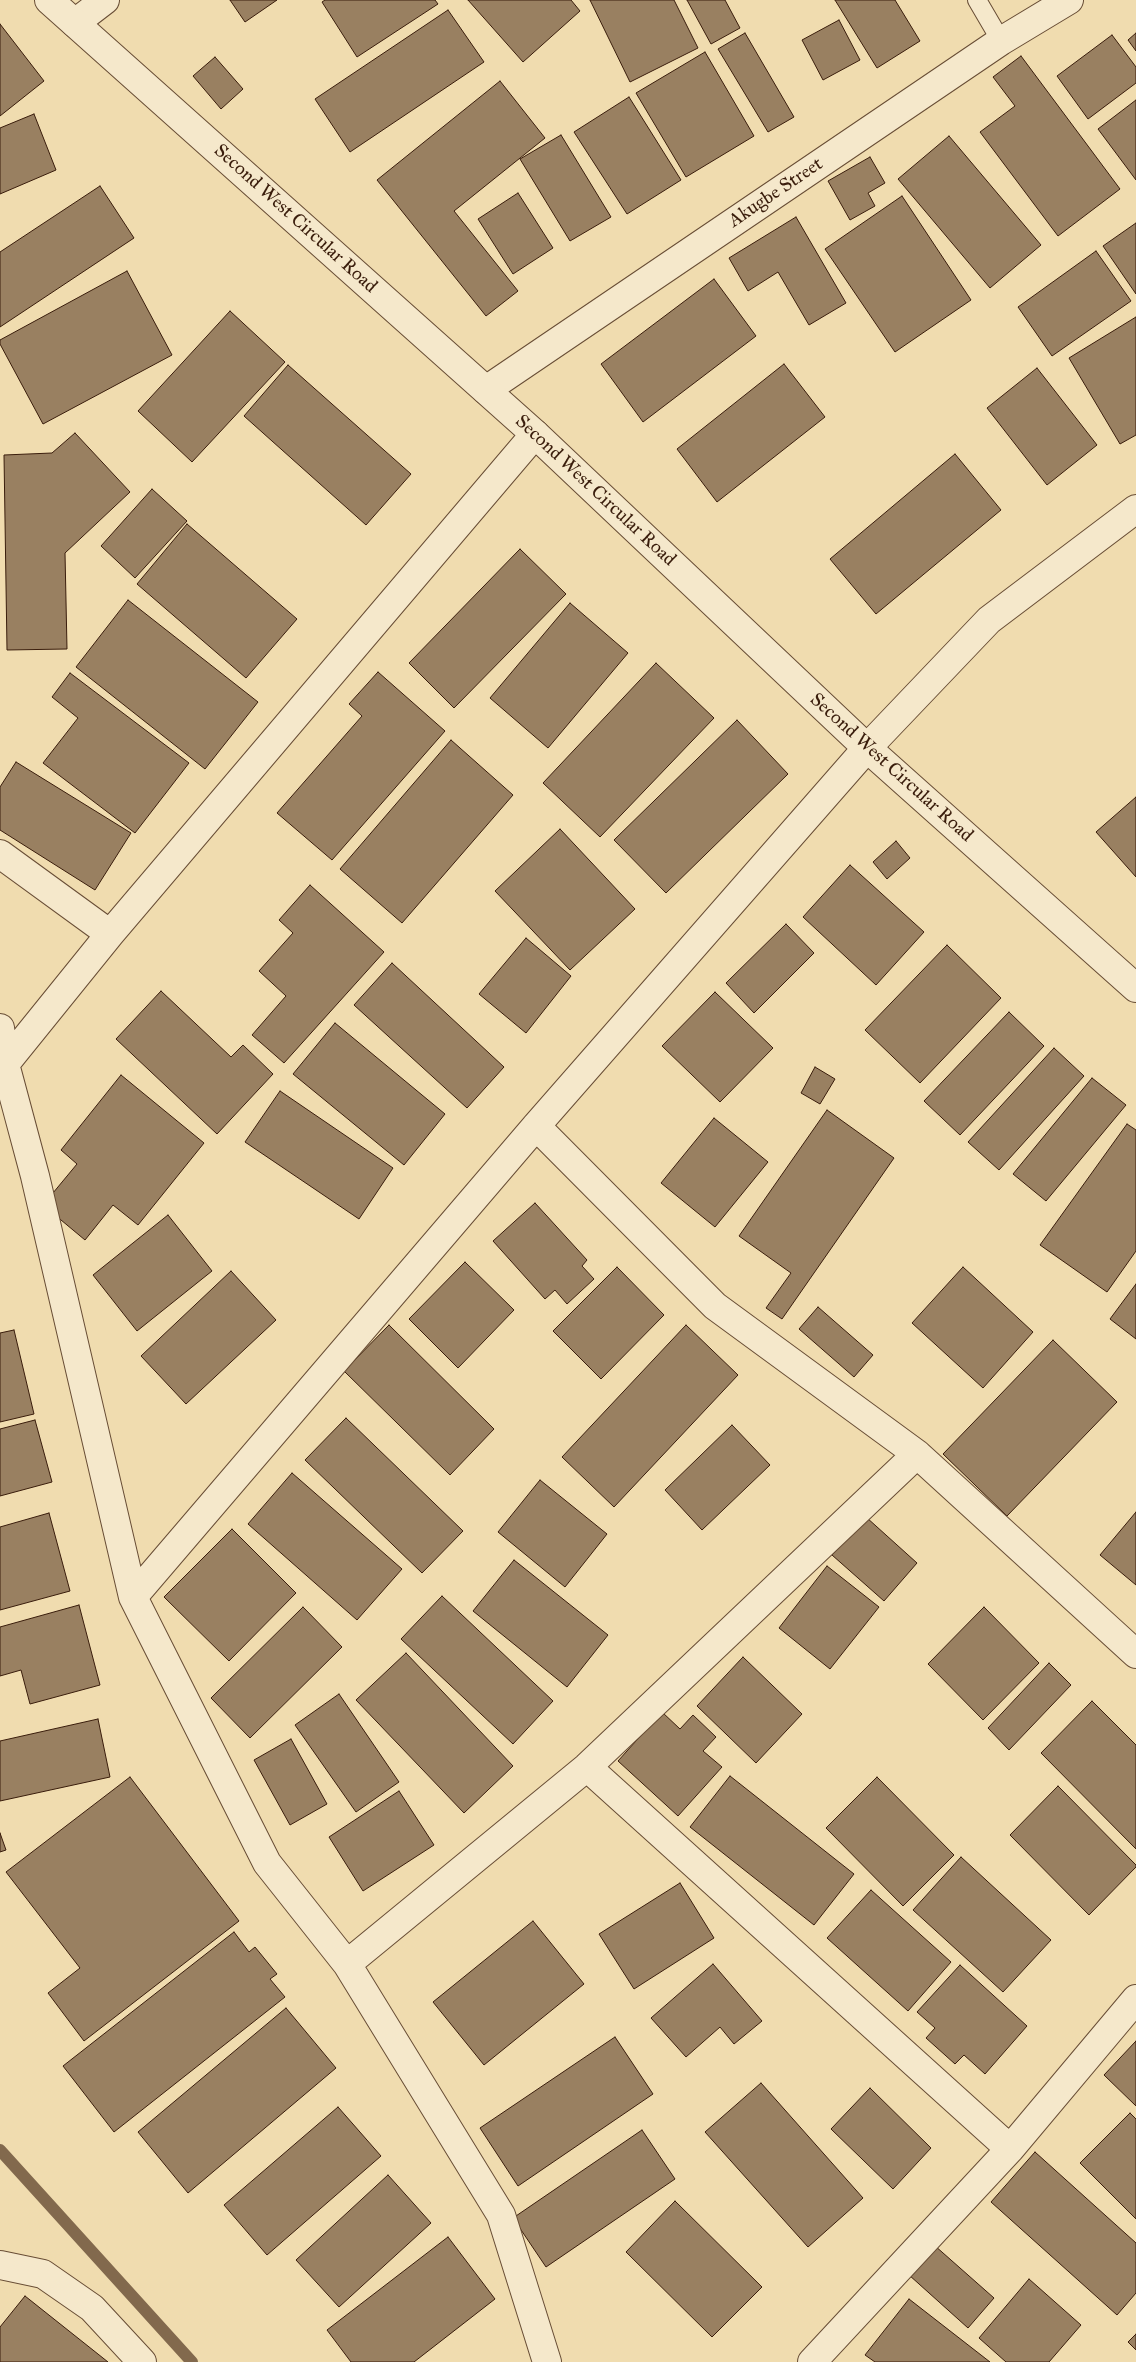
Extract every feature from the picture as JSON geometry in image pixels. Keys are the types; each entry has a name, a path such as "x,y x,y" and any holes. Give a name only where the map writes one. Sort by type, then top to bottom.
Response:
{"street":[{"name":"Second West Circular Road","path":"49,0 535,434 867,748 1136,988"},
{"path":"75,23 105,0"},
{"name":"Akugbe Street","path":"486,390 1001,41 1069,0"},
{"path":"6,1064 110,934 535,434"},
{"path":"133,1597 536,1126 867,748 989,620 1136,509"},
{"path":"0,854 110,934"},
{"path":"0,1028 6,1064 35,1176 133,1597 267,1863 346,1964 501,2215 547,2362"},
{"path":"536,1126 715,1306 917,1454 1136,1654"},
{"path":"346,1964 587,1767 917,1454"},
{"path":"587,1767 1010,2149"},
{"path":"812,2362 1010,2149 1136,1999"},
{"path":"0,2265 43,2274 92,2308 142,2362"}],"lane":[{"path":"977,0 1001,41"}],"building":[{"path":"230,0 277,0 245,22"},
{"path":"325,0 435,0 438,4 357,57 322,2"},
{"path":"468,0 571,0 580,11 523,62"},
{"path":"590,0 674,0 698,48 630,82"},
{"path":"687,0 725,0 740,28 711,44"},
{"path":"835,0 895,0 920,41 877,68"},
{"path":"448,10 484,62 350,152 315,99"},
{"path":"839,20 860,60 823,80 802,40"},
{"path":"0,24 44,81 0,116"},
{"path":"745,33 794,117 768,132 718,49"},
{"path":"1136,33 1136,51 1128,40"},
{"path":"1112,35 1136,67 1136,83 1088,119 1057,76"},
{"path":"705,52 754,136 686,177 636,93"},
{"path":"1021,56 1120,189 1058,236 980,132 1015,106 993,77"},
{"path":"215,57 243,89 221,109 193,76"},
{"path":"500,81 545,138 454,211 518,291 486,316 377,180"},
{"path":"629,97 681,180 627,214 574,132"},
{"path":"1136,100 1136,180 1098,129"},
{"path":"34,114 56,170 0,194 0,128"},
{"path":"561,135 611,217 570,241 520,159"},
{"path":"949,136 1041,245 990,288 898,179"},
{"path":"870,157 885,183 868,193 875,206 850,220 828,181"},
{"path":"100,186 134,238 0,327 0,252"},
{"path":"518,193 553,248 513,274 478,219"},
{"path":"902,196 971,300 895,352 825,249"},
{"path":"796,217 846,303 809,325 778,272 748,291 729,258"},
{"path":"1136,223 1136,294 1103,246"},
{"path":"1096,251 1131,301 1052,356 1018,307"},
{"path":"127,271 172,355 43,424 0,344 0,340"},
{"path":"714,279 756,336 643,422 601,364"},
{"path":"230,311 285,362 192,462 138,411"},
{"path":"1136,317 1136,435 1120,444 1069,358"},
{"path":"784,364 825,417 717,502 677,449"},
{"path":"288,365 411,474 366,525 244,416"},
{"path":"1037,368 1097,445 1047,485 987,408"},
{"path":"75,433 130,492 65,553 67,649 7,650 4,455 52,453"},
{"path":"955,454 1001,510 876,614 830,559"},
{"path":"152,489 187,521 135,578 101,546"},
{"path":"187,524 297,619 246,678 137,584"},
{"path":"520,549 566,594 454,708 409,663"},
{"path":"128,600 258,702 205,769 76,667"},
{"path":"570,603 628,653 548,748 490,698"},
{"path":"656,663 714,718 600,837 543,783"},
{"path":"378,672 445,731 332,860 277,813 362,716 349,704"},
{"path":"70,673 189,763 135,833 43,763 78,718 52,697"},
{"path":"737,720 788,774 666,893 614,840"},
{"path":"451,740 513,795 402,923 340,869"},
{"path":"16,762 131,833 95,890 0,830 0,787"},
{"path":"1136,797 1136,877 1096,832"},
{"path":"560,829 635,909 570,970 495,891"},
{"path":"896,841 910,858 887,879 873,862"},
{"path":"850,865 924,932 876,985 803,917"},
{"path":"310,885 384,952 284,1063 252,1035 286,996 259,971 293,933 279,920"},
{"path":"786,924 814,953 754,1013 726,983"},
{"path":"526,938 571,976 526,1033 479,994"},
{"path":"947,945 1001,998 920,1083 865,1030"},
{"path":"392,963 504,1067 467,1108 354,1005"},
{"path":"161,991 231,1057 243,1045 273,1074 217,1134 116,1039"},
{"path":"715,992 773,1048 720,1102 662,1046"},
{"path":"1009,1012 1044,1046 960,1135 924,1101"},
{"path":"335,1023 445,1114 404,1165 293,1074"},
{"path":"1054,1048 1084,1076 999,1170 968,1142"},
{"path":"815,1067 835,1079 820,1104 801,1093"},
{"path":"121,1075 204,1143 138,1225 113,1205 85,1240 43,1205 77,1164 61,1150"},
{"path":"1092,1078 1126,1105 1046,1201 1013,1174"},
{"path":"280,1091 393,1168 359,1219 245,1142"},
{"path":"827,1110 894,1158 782,1319 766,1308 791,1273 739,1236"},
{"path":"714,1118 768,1162 715,1227 661,1183"},
{"path":"1127,1124 1136,1130 1136,1251 1107,1292 1040,1245"},
{"path":"535,1203 587,1260 582,1266 594,1279 567,1304 555,1290 545,1299 493,1241"},
{"path":"168,1215 212,1271 137,1331 93,1275"},
{"path":"465,1262 514,1310 458,1368 409,1319"},
{"path":"617,1267 664,1315 601,1379 553,1331"},
{"path":"963,1267 1033,1332 983,1388 912,1323"},
{"path":"231,1271 276,1320 186,1404 141,1356"},
{"path":"1136,1284 1136,1339 1110,1319"},
{"path":"818,1307 873,1355 854,1377 799,1329"},
{"path":"389,1325 494,1429 450,1475 344,1371"},
{"path":"686,1325 738,1375 614,1507 562,1457"},
{"path":"14,1330 34,1414 0,1422 0,1333"},
{"path":"1053,1340 1117,1402 1007,1516 943,1454"},
{"path":"346,1418 463,1531 422,1573 305,1460"},
{"path":"35,1420 52,1482 0,1496 0,1429"},
{"path":"732,1425 770,1465 702,1530 665,1490"},
{"path":"292,1473 402,1569 357,1620 248,1524"},
{"path":"540,1480 607,1534 565,1587 498,1532"},
{"path":"1136,1512 1136,1585 1100,1555"},
{"path":"49,1513 70,1591 0,1610 0,1527"},
{"path":"866,1517 917,1563 884,1601 832,1555"},
{"path":"232,1529 296,1593 229,1661 164,1597"},
{"path":"514,1560 608,1635 567,1687 473,1611"},
{"path":"827,1566 879,1607 830,1669 779,1628"},
{"path":"442,1596 553,1701 513,1744 401,1639"},
{"path":"79,1605 100,1685 30,1704 21,1670 0,1676 0,1627"},
{"path":"303,1607 342,1647 250,1738 211,1698"},
{"path":"984,1607 1039,1663 983,1720 928,1664"},
{"path":"406,1653 513,1766 464,1813 356,1700"},
{"path":"743,1657 802,1714 756,1763 697,1706"},
{"path":"1049,1663 1071,1685 1009,1750 988,1728"},
{"path":"339,1694 399,1782 356,1812 295,1725"},
{"path":"1092,1701 1136,1745 1136,1849 1041,1753"},
{"path":"662,1712 680,1729 693,1715 716,1737 703,1751 722,1767 678,1816 618,1761"},
{"path":"98,1719 110,1777 0,1801 0,1741"},
{"path":"291,1739 327,1804 290,1825 254,1760"},
{"path":"730,1776 854,1874 814,1925 690,1827"},
{"path":"130,1777 239,1921 84,2041 48,1993 80,1968 6,1872"},
{"path":"877,1777 954,1855 903,1906 826,1828"},
{"path":"1058,1786 1136,1865 1089,1915 1010,1835"},
{"path":"399,1791 434,1845 363,1891 329,1837"},
{"path":"0,1833 6,1850 0,1852"},
{"path":"961,1857 1051,1940 1003,1992 913,1910"},
{"path":"680,1883 714,1938 634,1989 599,1934"},
{"path":"871,1890 951,1962 908,2011 827,1938"},
{"path":"533,1921 584,1984 484,2065 433,2002"},
{"path":"234,1932 249,1952 255,1947 277,1974 270,1979 285,1997 114,2132 63,2066"},
{"path":"713,1964 762,2021 734,2044 720,2027 686,2057 651,2018"},
{"path":"960,1965 1027,2026 985,2074 964,2055 955,2064 926,2038 935,2028 917,2012"},
{"path":"286,2008 336,2068 188,2193 138,2132"},
{"path":"615,2037 653,2094 518,2186 480,2128"},
{"path":"1136,2041 1136,2106 1104,2075"},
{"path":"761,2083 863,2198 808,2247 705,2132"},
{"path":"870,2088 931,2148 893,2189 831,2129"},
{"path":"338,2107 381,2156 267,2255 224,2205"},
{"path":"1130,2113 1136,2119 1136,2219 1080,2163"},
{"path":"642,2130 675,2179 546,2267 513,2218"},
{"path":"1035,2152 1136,2243 1136,2293 1117,2315 991,2202"},
{"path":"388,2175 431,2223 339,2307 296,2260"},
{"path":"675,2201 762,2287 712,2337 626,2252"},
{"path":"448,2237 495,2299 414,2362 351,2362 327,2330"},
{"path":"934,2245 994,2298 968,2328 909,2275"},
{"path":"1029,2279 1081,2325 1049,2362 1006,2362 979,2338"},
{"path":"25,2296 108,2362 0,2362 0,2327"},
{"path":"909,2299 990,2362 875,2362 865,2355"},
{"path":"1136,2334 1136,2350 1128,2342"}],"waterway":[{"path":"0,2150 192,2362"}]}
